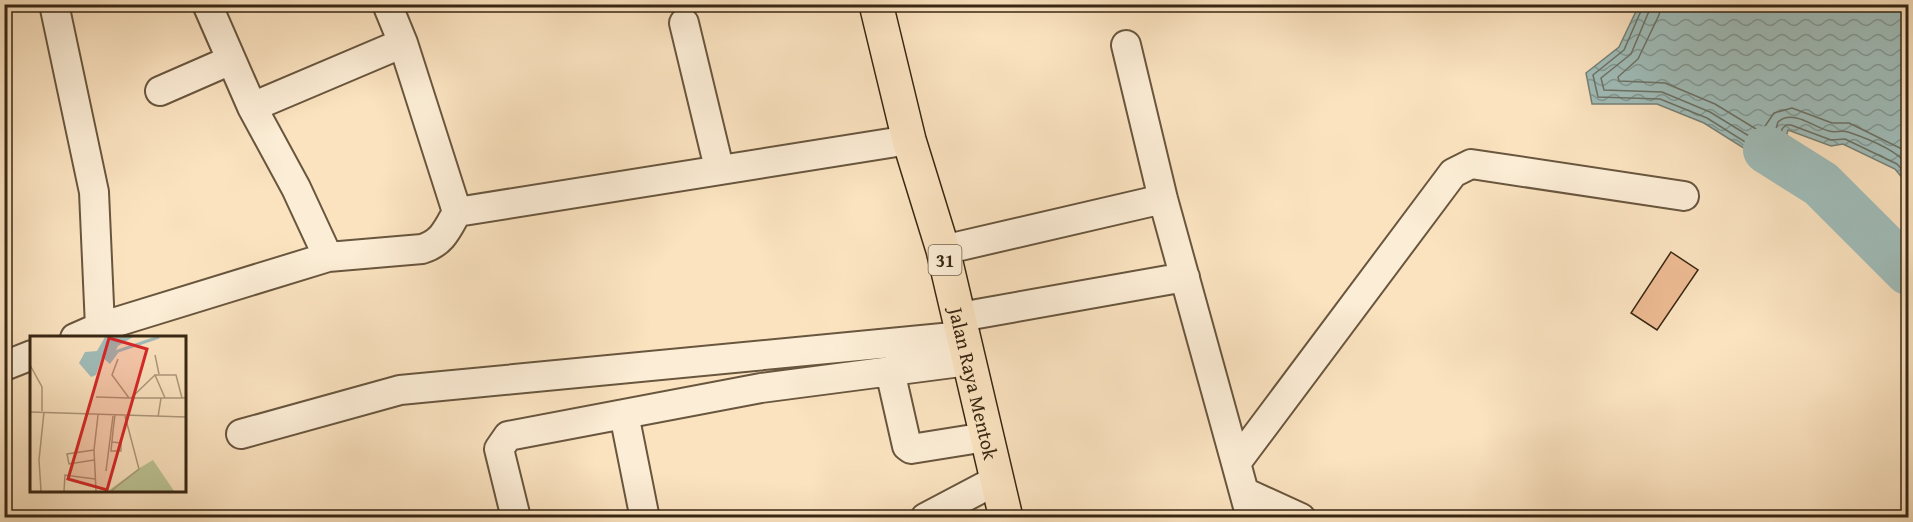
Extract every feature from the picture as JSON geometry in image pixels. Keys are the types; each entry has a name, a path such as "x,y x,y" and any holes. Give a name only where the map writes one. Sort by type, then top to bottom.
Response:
{"highway":[{"name":"Jalan Raya Mentok","path":"876,4 909,140 943,250 1006,518"}],"street":[{"path":"54,4 94,192 87,332 328,257 422,249 434,245 442,238 456,212 403,43 387,4"},
{"path":"207,4 252,107 296,188 328,257"},
{"path":"684,23 719,168"},
{"path":"252,107 403,43"},
{"path":"1126,45 1163,199 1248,505 1301,518"},
{"path":"160,91 231,60"},
{"path":"456,212 719,168 909,140"},
{"path":"1236,463 1445,182 1462,167 1471,164 1684,196"},
{"path":"943,250 1163,199"},
{"path":"516,518 500,449 508,436 761,388 890,371 964,338 1185,277"},
{"path":"241,434 400,390 964,338"},
{"path":"4,366 30,356"},
{"path":"890,371 907,446 911,449 986,437"},
{"path":"624,414 643,518"},
{"path":"926,518 997,480"}],"water":[{"path":"1639,5 1908,5 1908,185 1895,169 1843,144 1831,146 1788,130 1784,145 1825,164 1820,196 1704,123 1657,104 1592,104 1586,73 1619,47"}],"building":[{"path":"1671,252 1698,270 1657,330 1631,313"}],"waterway":[{"path":"1767,150 1821,184 1908,271"}]}
